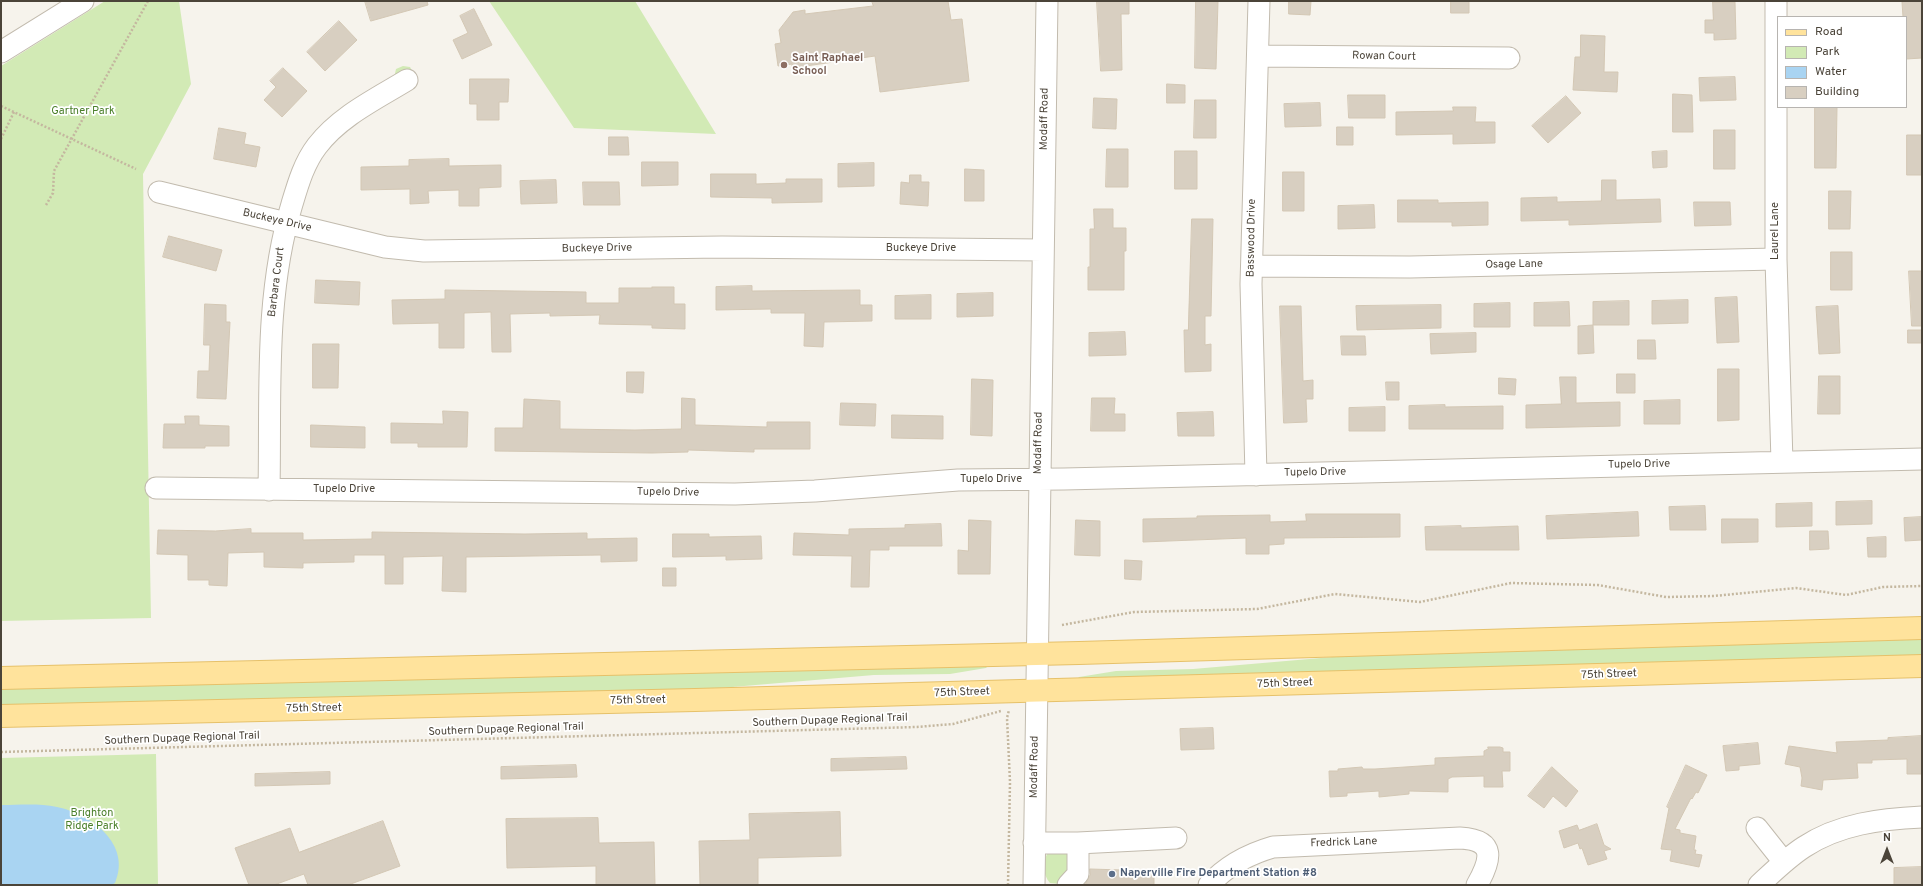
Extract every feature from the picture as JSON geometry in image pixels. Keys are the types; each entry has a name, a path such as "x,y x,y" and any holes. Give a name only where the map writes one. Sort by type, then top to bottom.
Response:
{"main road":[{"path":"1,678 1037,654 1922,628"},
{"name":"75th Street","path":"1,716 1036,691 1922,666"}],"street":[{"path":"1,52 83,1"},
{"name":"Modaff Road","path":"1034,885 1042,250 1047,1"},
{"name":"Basswood Drive","path":"1256,475 1252,266 1259,56 1259,1"},
{"name":"Laurel Lane","path":"1776,1 1776,259 1782,462"},
{"name":"Rowan Court","path":"1259,56 1509,58"},
{"name":"Barbara Court","path":"269,490 271,334 277,272 286,224 299,181 310,156 318,145 343,121 407,80"},
{"name":"Buckeye Drive","path":"159,192 385,247 424,251 722,247 1042,250"},
{"name":"Osage Lane","path":"1252,266 1418,267 1776,259"},
{"name":"Tupelo Drive","path":"156,488 735,494 807,491 958,480 1039,480 1922,459"},
{"path":"1759,885 1784,862 1804,847 1822,837 1871,821 1922,817"},
{"path":"1757,828 1784,862"},
{"path":"1034,843 1078,843 1176,838"},
{"name":"Fredrick Lane","path":"1209,885 1235,863 1249,855 1263,850 1286,846 1460,838 1478,841 1484,844 1487,850 1488,860 1486,868 1477,885"},
{"path":"1068,885 1078,874 1078,843"}],"path":[{"path":"46,205 53,193 54,171 148,1"},
{"path":"1,106 136,169"},
{"path":"1,139 14,112"},
{"path":"1062,625 1134,612 1257,609 1335,594 1420,602 1511,583 1598,585 1666,597 1714,596 1796,588 1846,595 1883,587 1922,586"},
{"name":"Southern Dupage Regional Trail","path":"1,752 917,727 953,724 1009,709 1010,782 1008,885"}],"green space":[{"name":"Gartner Park","path":"105,1 179,1 191,84 143,174 151,618 1,621 1,66"},
{"path":"489,1 635,1 716,134 574,128"},
{"path":"403,66 410,67 415,76 394,78 396,69"},
{"path":"1922,637 1922,657 1077,680 1079,677 1116,671 1193,669 1379,653"},
{"path":"988,666 986,668 950,674 874,675 685,691 1,707 1,687"},
{"name":"Brighton Ridge Park","path":"156,754 158,885 1,885 1,758"},
{"path":"1050,850 1070,852 1071,874 1061,884 1050,883 1047,880 1044,871 1044,862 1047,853"}],"water":[{"path":"1,805 36,805 57,807 83,816 95,824 105,833 113,844 118,856 119,869 115,883 111,885 1,885"}],"building":[{"path":"365,1 427,1 428,5 371,21"},
{"path":"872,1 948,1 951,20 962,19 969,81 880,92 875,56 792,68 792,64 778,66 775,44 781,43 779,30 793,12 805,10 805,14 873,6"},
{"path":"1097,1 1129,1 1129,14 1121,14 1122,70 1101,71"},
{"path":"1196,1 1218,1 1216,69 1195,68"},
{"path":"1289,1 1311,1 1310,15 1289,14"},
{"path":"1451,1 1469,1 1469,13 1451,13"},
{"path":"1922,1 1922,58 1907,59 1907,16 1903,16 1902,2"},
{"path":"1713,2 1735,2 1736,39 1714,40 1714,33 1705,33 1705,20 1713,20"},
{"path":"474,9 492,45 462,59 453,40 468,33 460,16"},
{"path":"339,21 357,40 325,71 307,52"},
{"path":"1581,35 1605,36 1604,72 1618,72 1617,92 1573,90 1575,57 1580,57"},
{"path":"283,68 307,91 282,117 264,100 276,87 270,81"},
{"path":"1735,77 1736,100 1700,101 1699,78"},
{"path":"470,79 509,79 508,102 499,102 499,120 477,120 477,104 470,104"},
{"path":"1167,84 1185,85 1185,103 1167,103"},
{"path":"1673,94 1692,95 1693,132 1673,132"},
{"path":"1348,95 1385,95 1385,118 1349,118"},
{"path":"1566,96 1581,113 1548,143 1532,126"},
{"path":"1094,98 1117,99 1116,129 1093,128"},
{"path":"1195,100 1216,100 1216,138 1194,138"},
{"path":"1320,103 1321,126 1285,127 1284,104"},
{"path":"1453,107 1476,107 1475,122 1495,122 1495,143 1453,144 1453,134 1396,135 1396,112 1453,111"},
{"path":"1815,108 1837,108 1836,168 1815,168"},
{"path":"1337,127 1353,127 1353,145 1337,145"},
{"path":"219,128 246,133 244,144 260,147 256,167 214,159"},
{"path":"1714,130 1735,130 1735,169 1714,169"},
{"path":"1907,135 1922,135 1922,175 1907,175"},
{"path":"609,137 628,137 629,155 609,155"},
{"path":"1107,149 1128,149 1128,187 1106,187"},
{"path":"1175,151 1197,151 1197,189 1175,189"},
{"path":"1667,151 1667,167 1653,168 1652,152"},
{"path":"449,159 449,166 501,165 501,187 479,188 479,206 459,206 459,190 428,191 429,203 410,204 410,189 361,190 361,167 409,166 409,160"},
{"path":"642,162 678,162 678,185 642,186"},
{"path":"874,163 874,186 838,187 838,164"},
{"path":"965,169 984,170 984,201 965,201"},
{"path":"1283,172 1304,172 1304,211 1283,211"},
{"path":"711,174 756,174 756,184 786,183 786,179 822,179 822,202 772,203 772,198 711,197"},
{"path":"910,175 921,175 921,182 929,182 928,206 900,204 901,182 909,183"},
{"path":"556,180 557,203 521,204 520,181"},
{"path":"1602,180 1616,180 1616,200 1660,199 1661,222 1569,225 1569,220 1521,221 1521,198 1557,197 1557,202 1601,201"},
{"path":"583,182 619,182 620,205 584,205"},
{"path":"1829,191 1851,191 1850,229 1829,229"},
{"path":"1398,200 1438,200 1438,203 1488,202 1488,225 1452,226 1452,222 1398,222"},
{"path":"1694,202 1730,202 1731,225 1695,226"},
{"path":"1374,205 1375,228 1338,229 1338,206"},
{"path":"1094,209 1113,209 1113,228 1126,228 1126,251 1124,251 1124,290 1088,290 1088,267 1090,267 1090,229 1094,229"},
{"path":"1192,219 1213,219 1211,316 1205,316 1205,345 1211,344 1211,371 1185,372 1184,330 1188,330"},
{"path":"169,236 222,250 216,271 163,257"},
{"path":"1831,252 1852,252 1852,290 1831,290"},
{"path":"1909,271 1922,271 1922,326 1912,326"},
{"path":"316,280 360,282 359,305 315,303"},
{"path":"752,286 752,291 860,290 860,305 872,305 872,321 824,322 823,347 804,346 805,313 771,313 771,309 716,310 716,287"},
{"path":"674,287 674,304 685,304 685,329 652,328 652,325 599,324 600,315 550,316 550,313 510,314 511,352 492,352 491,312 464,313 464,348 439,348 439,323 393,324 392,300 445,299 445,290 586,292 586,303 619,303 619,288"},
{"path":"993,293 993,316 957,317 957,294"},
{"path":"931,295 931,319 895,319 895,296"},
{"path":"1737,297 1739,342 1717,343 1715,298"},
{"path":"1688,300 1688,323 1652,324 1652,301"},
{"path":"1629,301 1629,325 1593,325 1593,302"},
{"path":"1569,302 1570,326 1534,326 1534,303"},
{"path":"1510,303 1510,327 1474,327 1474,304"},
{"path":"205,304 226,305 226,322 230,322 226,399 197,398 198,371 209,371 210,345 204,345"},
{"path":"1441,305 1441,328 1357,330 1356,306"},
{"path":"1280,306 1301,306 1303,381 1313,380 1313,399 1306,399 1307,422 1284,423"},
{"path":"1838,306 1840,353 1819,354 1816,307"},
{"path":"1593,325 1594,353 1578,354 1578,326"},
{"path":"1908,330 1922,330 1922,343 1908,343"},
{"path":"1125,332 1126,355 1089,356 1089,333"},
{"path":"1476,333 1476,352 1431,354 1430,334"},
{"path":"1341,336 1365,336 1366,355 1342,355"},
{"path":"1638,340 1655,340 1656,359 1638,359"},
{"path":"313,344 339,344 338,388 313,388"},
{"path":"1718,369 1739,369 1739,420 1718,421"},
{"path":"627,372 644,372 643,393 627,392"},
{"path":"1617,374 1635,374 1635,393 1617,393"},
{"path":"1819,376 1840,376 1840,414 1818,414"},
{"path":"1560,377 1576,377 1576,403 1620,402 1620,426 1526,428 1526,405 1561,404"},
{"path":"1499,378 1516,379 1515,395 1499,394"},
{"path":"972,379 993,380 992,436 971,435"},
{"path":"1386,382 1399,382 1399,400 1387,400"},
{"path":"682,398 695,399 695,425 767,427 767,422 810,422 810,449 754,449 754,452 688,450 688,452 652,453 495,451 495,428 523,428 524,399 560,401 560,429 635,430 681,429"},
{"path":"1092,398 1115,398 1114,414 1125,414 1125,431 1091,431"},
{"path":"1680,400 1680,424 1644,424 1644,401"},
{"path":"841,403 876,404 875,426 840,425"},
{"path":"1445,405 1445,407 1503,406 1503,429 1409,429 1409,406"},
{"path":"1385,407 1385,431 1349,431 1349,408"},
{"path":"443,411 468,412 467,447 418,447 418,443 391,443 391,423 443,424"},
{"path":"1213,412 1214,436 1178,436 1177,413"},
{"path":"892,415 943,416 943,439 892,438"},
{"path":"185,416 199,416 199,425 229,426 229,446 205,446 205,448 163,448 164,424 185,424"},
{"path":"311,425 365,427 365,448 311,447"},
{"path":"1872,501 1872,524 1836,525 1836,502"},
{"path":"1812,503 1812,526 1776,527 1776,504"},
{"path":"1705,506 1706,530 1670,530 1669,507"},
{"path":"1638,512 1639,536 1547,539 1546,516"},
{"path":"1306,514 1400,514 1400,537 1284,538 1284,544 1269,545 1269,554 1246,554 1246,538 1143,542 1143,519 1197,518 1197,516 1270,515 1270,522 1306,521"},
{"path":"1922,517 1922,540 1905,541 1904,518"},
{"path":"1722,519 1758,519 1758,542 1722,543"},
{"path":"969,520 991,521 990,574 958,574 958,550 968,551"},
{"path":"1076,520 1100,521 1100,556 1075,555"},
{"path":"941,524 942,546 889,546 889,550 870,550 869,587 851,587 852,556 793,555 794,533 849,535 849,529 905,528 905,525"},
{"path":"1461,526 1461,528 1518,526 1519,550 1426,550 1425,527"},
{"path":"251,529 251,533 303,533 303,540 372,539 372,532 525,534 587,533 587,539 637,538 637,561 601,562 601,555 466,557 466,592 442,591 443,556 403,557 403,584 385,584 385,555 354,555 354,562 303,563 303,568 264,567 264,552 228,553 227,586 209,585 209,580 188,580 188,555 157,554 158,530 215,531"},
{"path":"1810,531 1828,531 1829,549 1810,550"},
{"path":"673,534 709,534 709,537 761,536 762,559 726,560 726,556 673,557"},
{"path":"1886,537 1886,557 1868,557 1867,538"},
{"path":"1125,560 1142,561 1141,580 1125,579"},
{"path":"663,568 676,568 676,586 663,586"},
{"path":"1213,728 1214,749 1181,750 1180,729"},
{"path":"1922,736 1922,774 1907,774 1907,759 1872,760 1872,763 1857,763 1858,778 1823,780 1822,790 1801,786 1802,778 1800,767 1785,764 1789,746 1837,753 1836,742 1888,740 1888,738"},
{"path":"1758,743 1760,764 1739,766 1739,770 1726,771 1723,746"},
{"path":"1488,747 1500,747 1503,748 1503,752 1510,752 1510,771 1502,771 1503,787 1484,787 1484,776 1452,777 1448,779 1448,792 1409,791 1409,794 1379,797 1379,791 1347,793 1347,796 1330,797 1329,771 1362,767 1363,769 1375,769 1435,765 1435,758 1484,756 1484,751 1488,749"},
{"path":"906,757 907,769 831,771 831,759"},
{"path":"576,765 577,777 501,779 501,767"},
{"path":"1686,765 1707,775 1698,793 1696,792 1692,799 1691,798 1675,829 1680,830 1680,833 1696,836 1694,850 1696,850 1695,854 1702,855 1699,867 1670,861 1672,850 1661,849 1669,808 1667,807"},
{"path":"1552,767 1578,791 1566,807 1553,796 1544,808 1528,796"},
{"path":"330,772 330,784 255,786 255,774"},
{"path":"840,812 841,856 758,858 758,885 700,885 699,841 750,840 749,814"},
{"path":"598,818 599,843 654,842 655,885 596,885 596,866 507,868 506,819"},
{"path":"383,821 400,866 348,885 308,885 304,874 274,885 249,885 235,848 290,828 299,852"},
{"path":"1597,824 1604,845 1611,849 1604,851 1607,859 1588,865 1582,848 1580,849 1578,843 1564,848 1559,831 1577,825 1579,830"},
{"path":"1922,867 1922,885 1894,885 1894,868"},
{"path":"1090,869 1154,871 1154,885 1085,885 1090,875"}],"place":[{"name":"Saint Raphael School","path":"784,65"},
{"name":"Naperville Fire Department Station #8","path":"1112,874"}]}
